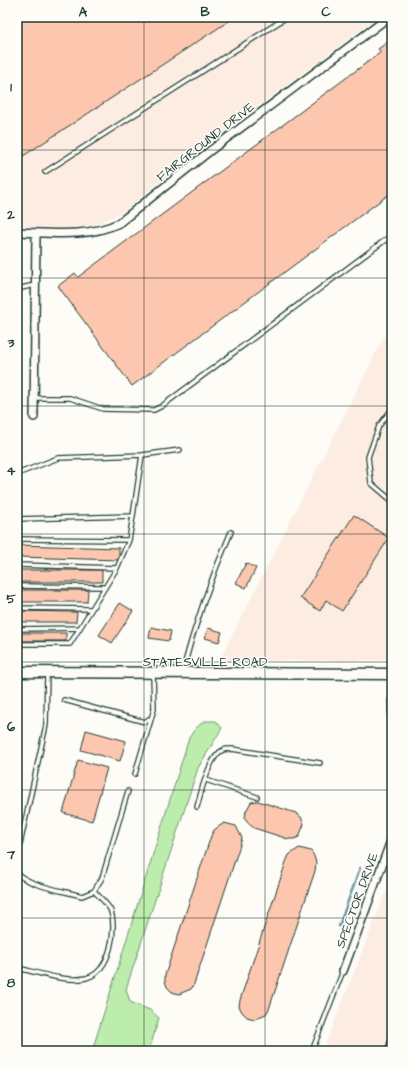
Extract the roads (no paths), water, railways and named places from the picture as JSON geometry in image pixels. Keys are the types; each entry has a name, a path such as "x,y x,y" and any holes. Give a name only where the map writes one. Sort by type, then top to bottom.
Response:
{"main road":[{"name":"STATESVILLE ROAD","path":"17,672 392,674"}],"street":[{"name":"FAIRGROUND DRIVE","path":"17,232 91,232 107,229 119,223 211,150 389,17"},
{"path":"34,417 36,233"},
{"name":"SPECTOR DRIVE","path":"343,971 390,852 392,838"}],"lane":[{"path":"45,172 287,17"},
{"path":"34,398 70,398 103,409 154,410 162,406 392,235"},
{"path":"17,289 36,285"},
{"path":"392,409 379,426 368,457 371,483 392,501"},
{"path":"17,474 58,458 142,455 180,450"},
{"path":"17,644 70,644 103,587 116,568 128,540 142,455"},
{"path":"17,519 133,516"},
{"path":"182,674 193,631 208,586 231,532"},
{"path":"17,539 128,540"},
{"path":"17,565 116,568"},
{"path":"17,586 103,587"},
{"path":"17,608 90,609"},
{"path":"17,629 79,628"},
{"path":"17,858 46,725 47,672"},
{"path":"134,774 154,709 153,673"},
{"path":"64,700 145,722 150,718"},
{"path":"197,806 216,756 223,750 232,749 320,763"},
{"path":"206,780 257,797"},
{"path":"17,873 22,878 33,882 82,896 94,891 102,878 128,791"},
{"path":"17,968 57,978 87,978 99,971 112,944 113,926 109,908 94,891"},
{"path":"312,1051 343,971"},
{"path":"387,1051 392,1037"}],"waterway":[{"path":"388,700 390,750"},
{"path":"339,926 360,868"}]}
